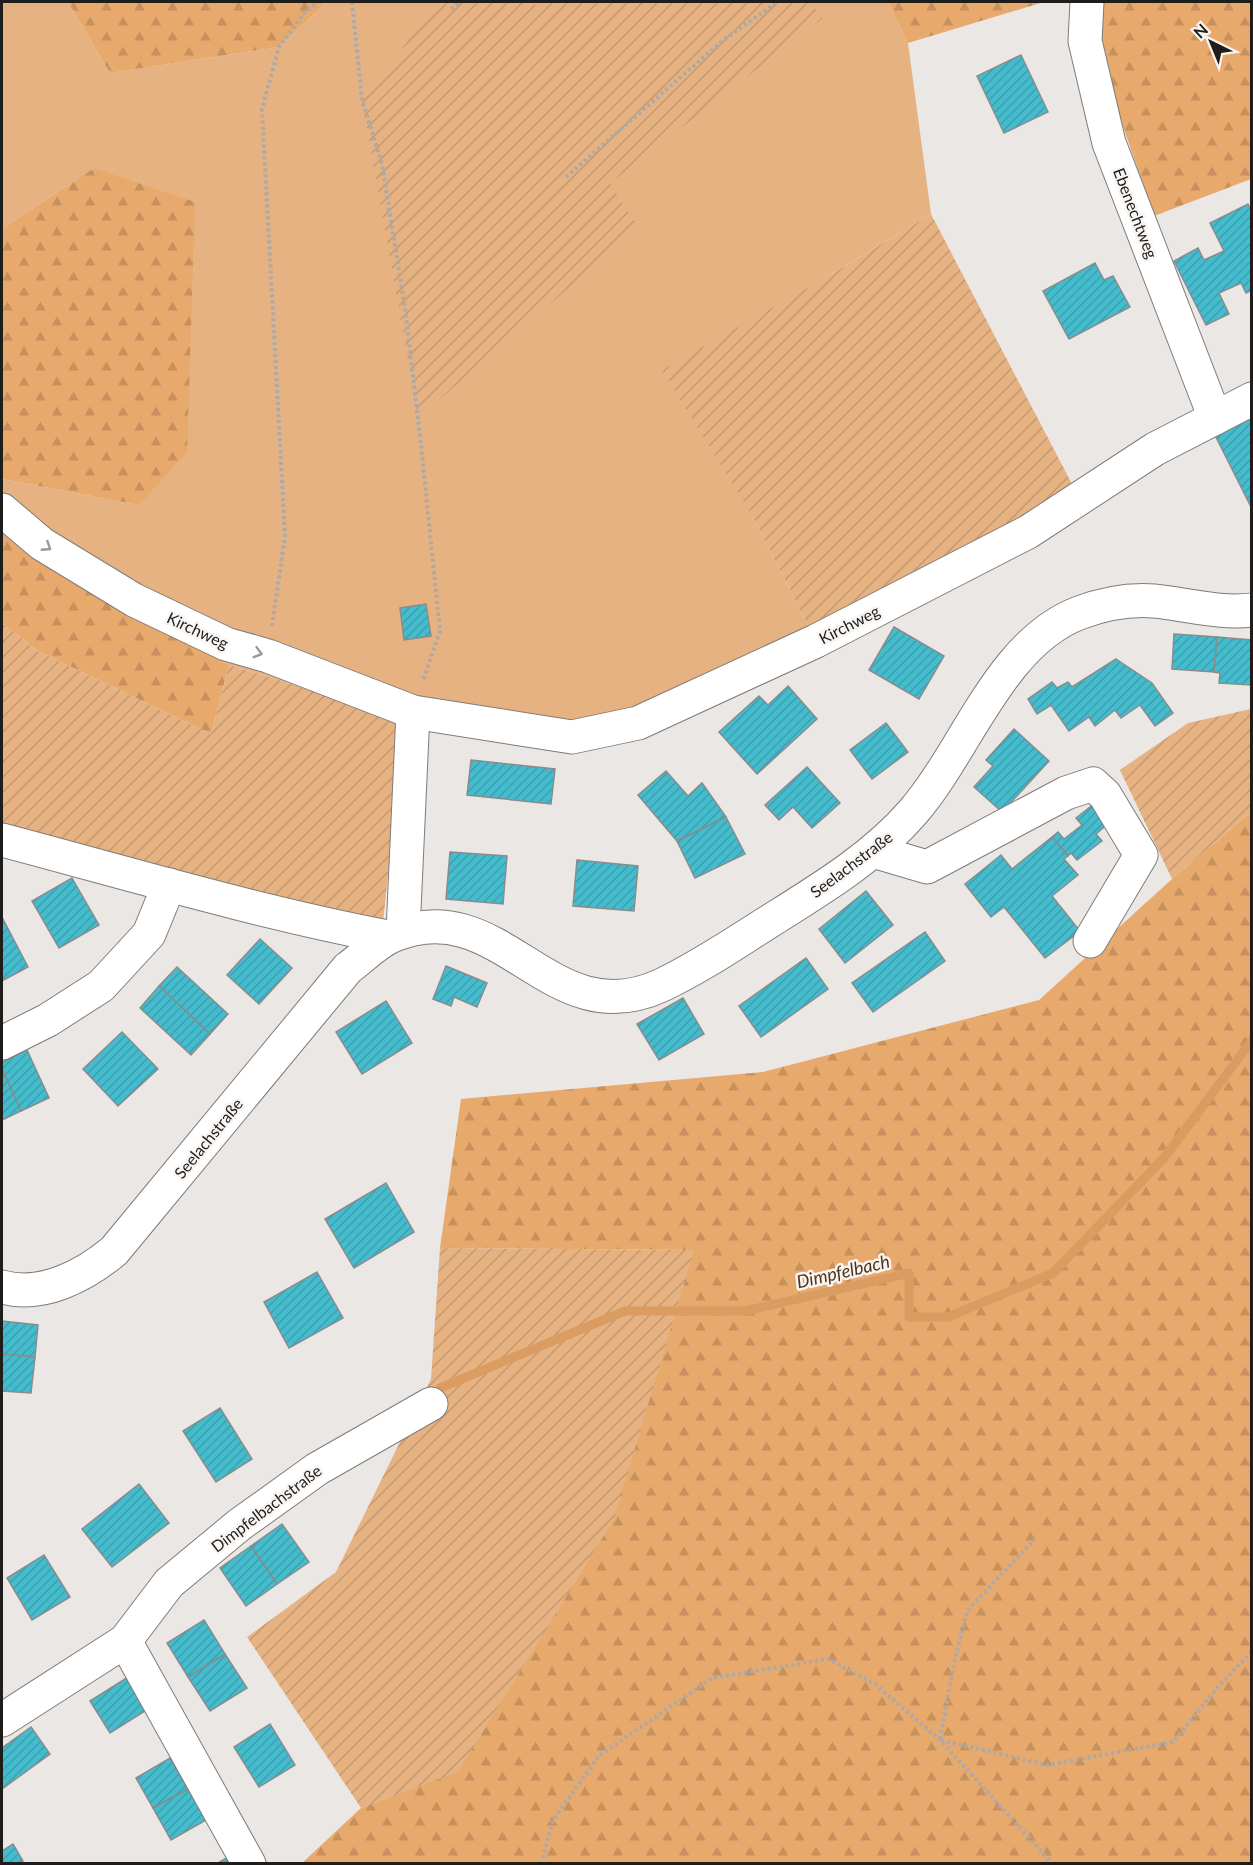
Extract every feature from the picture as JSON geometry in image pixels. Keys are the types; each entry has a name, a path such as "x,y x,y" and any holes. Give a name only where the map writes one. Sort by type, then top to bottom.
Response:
{"street":[{"name":"Ebenechtweg","path":"1087,2 1085,41 1109,143 1215,418"},
{"name":"Kirchweg","path":"2,510 42,544 134,600 226,644 268,656 413,712 572,737 638,723 816,641 1028,532 1155,449 1251,399"},
{"name":"Seelachstraße","path":"2,1287 31,1289 53,1285 74,1278 95,1267 114,1251 348,968 396,935 426,927 449,927 471,932 494,942 562,985 578,991 593,995 628,995 646,992 706,962 824,886 873,851 913,813 932,788 1005,674 1020,656 1055,625 1100,606 1126,601 1153,601 1216,610 1251,610"},
{"path":"396,935 413,712"},
{"path":"873,851 927,867 1066,793 1092,783 1105,795 1141,855 1090,941"},
{"name":"Seelachstraße","path":"2,840 169,885 348,929 396,935"},
{"path":"2,1043 48,1020 101,986 149,934 169,885"},
{"name":"Dimpfelbachstraße","path":"2,1720 125,1641 170,1583 239,1525 317,1469 431,1404"},
{"path":"125,1641 249,1863"}],"path":[{"path":"268,656 285,536 262,109 279,47 305,12 318,2"},
{"path":"352,2 362,100 382,164 405,308 440,632 413,712"},
{"path":"451,9 460,2"},
{"path":"566,177 722,42 777,2"},
{"path":"940,1740 955,1659 968,1611 1035,1539"},
{"path":"940,1740 1047,1765 1173,1742 1251,1651"},
{"path":"541,1863 554,1820 599,1756 712,1678 828,1659 875,1684 940,1740 1053,1863"}],"shaded area":[{"path":"2,2 68,2 110,73 279,47 327,2 888,2 908,43 931,214 825,278 751,514 816,641 638,723 404,718 229,665 31,547 2,495 2,479 139,505 94,168 2,229"},
{"path":"441,2 533,2 537,7 544,2 810,2 823,18 610,183 638,228 418,418 362,100 435,6"},
{"path":"931,214 1073,486 816,641 751,514 662,370 825,278"},
{"path":"2,623 38,651 211,734 229,665 404,718 383,923 2,827"},
{"path":"1251,709 1251,812 1172,879 1120,770 1188,723"},
{"path":"440,1248 694,1250 614,1519 458,1772 361,1808 247,1637 336,1572 431,1379"}],"green space":[{"path":"68,2 327,2 279,47 110,73"},
{"path":"888,2 1044,2 908,43"},
{"path":"1093,2 1251,2 1251,179 1154,216 1118,112"},
{"path":"94,168 195,202 187,452 139,505 2,479 2,229"},
{"path":"2,523 31,547 229,665 211,734 38,651 2,623"},
{"path":"1251,812 1251,1863 301,1864 361,1808 458,1771 693,1250 440,1248 461,1099 763,1072 1039,1000 1172,879"}],"building":[{"path":"1021,55 1048,112 1004,133 977,76"},
{"path":"1248,204 1252,212 1252,290 1246,293 1241,283 1219,293 1229,314 1206,325 1174,261 1198,248 1204,260 1224,251 1210,223"},
{"path":"1095,263 1104,280 1113,276 1130,307 1069,339 1043,291"},
{"path":"1252,417 1252,509 1215,435"},
{"path":"426,604 431,636 404,640 400,608"},
{"path":"894,627 944,656 919,699 869,670"},
{"path":"1174,634 1217,637 1214,672 1172,669"},
{"path":"1217,637 1252,640 1252,685 1219,683 1220,673 1214,672"},
{"path":"1116,659 1152,683 1173,713 1155,726 1140,705 1121,718 1115,710 1095,726 1089,717 1069,731 1051,705 1037,714 1028,699 1052,682 1057,688 1068,682 1072,687"},
{"path":"788,686 817,719 757,774 719,732 759,696 768,705"},
{"path":"886,723 908,752 872,779 850,750"},
{"path":"1014,729 1049,761 1002,812 974,787 993,766 986,760"},
{"path":"471,760 555,769 551,804 467,795"},
{"path":"807,767 840,803 812,828 793,807 779,820 765,805"},
{"path":"666,771 688,796 702,783 726,817 677,841 638,795"},
{"path":"1095,803 1110,822 1096,834 1102,841 1077,860 1071,853 1068,856 1052,837 1058,832 1064,839 1082,825 1076,818"},
{"path":"726,817 745,854 695,878 677,841"},
{"path":"1052,837 1068,856 1064,859 1078,875 1052,896 1080,931 1045,958 1004,907 991,917 965,884 1001,855 1012,869"},
{"path":"450,852 507,856 503,904 446,899"},
{"path":"577,860 638,866 634,911 573,906"},
{"path":"72,878 99,925 59,948 32,901"},
{"path":"866,891 893,925 845,963 819,929"},
{"path":"2,920 28,967 2,981"},
{"path":"925,932 945,961 873,1012 852,983"},
{"path":"260,939 292,968 259,1004 227,975"},
{"path":"806,958 828,989 761,1037 739,1006"},
{"path":"446,966 487,983 477,1007 454,997 451,1006 433,999"},
{"path":"177,967 228,1014 210,1034 159,986"},
{"path":"159,986 210,1034 191,1055 140,1008"},
{"path":"683,998 704,1034 659,1060 637,1024"},
{"path":"386,1001 412,1043 362,1074 336,1032"},
{"path":"122,1032 158,1069 118,1106 83,1069"},
{"path":"27,1050 49,1098 21,1111 2,1069 2,1062"},
{"path":"2,1069 21,1111 2,1120"},
{"path":"386,1183 414,1232 354,1268 325,1219"},
{"path":"317,1272 343,1318 289,1348 264,1302"},
{"path":"2,1321 38,1325 35,1357 2,1354"},
{"path":"2,1354 35,1357 31,1393 2,1391"},
{"path":"220,1408 252,1459 216,1482 183,1431"},
{"path":"139,1484 169,1523 112,1567 82,1529"},
{"path":"282,1524 309,1562 277,1584 251,1546"},
{"path":"251,1546 277,1584 246,1606 220,1568"},
{"path":"44,1555 70,1597 32,1620 7,1578"},
{"path":"204,1620 225,1654 188,1677 167,1643"},
{"path":"225,1654 247,1688 210,1711 188,1677"},
{"path":"128,1677 148,1709 110,1733 90,1701"},
{"path":"270,1724 295,1765 259,1787 234,1747"},
{"path":"31,1727 50,1754 2,1789 2,1748"},
{"path":"170,1758 188,1789 153,1808 136,1778"},
{"path":"188,1789 206,1820 171,1840 153,1808"},
{"path":"13,1844 23,1861 19,1864 2,1864 2,1851"},
{"path":"230,1856 234,1864 216,1864"}],"waterway":[{"name":"Dimpfelbach","path":"440,1388 625,1311 745,1311 909,1273 909,1317 948,1317 1053,1273 1164,1158 1252,1040"}]}
